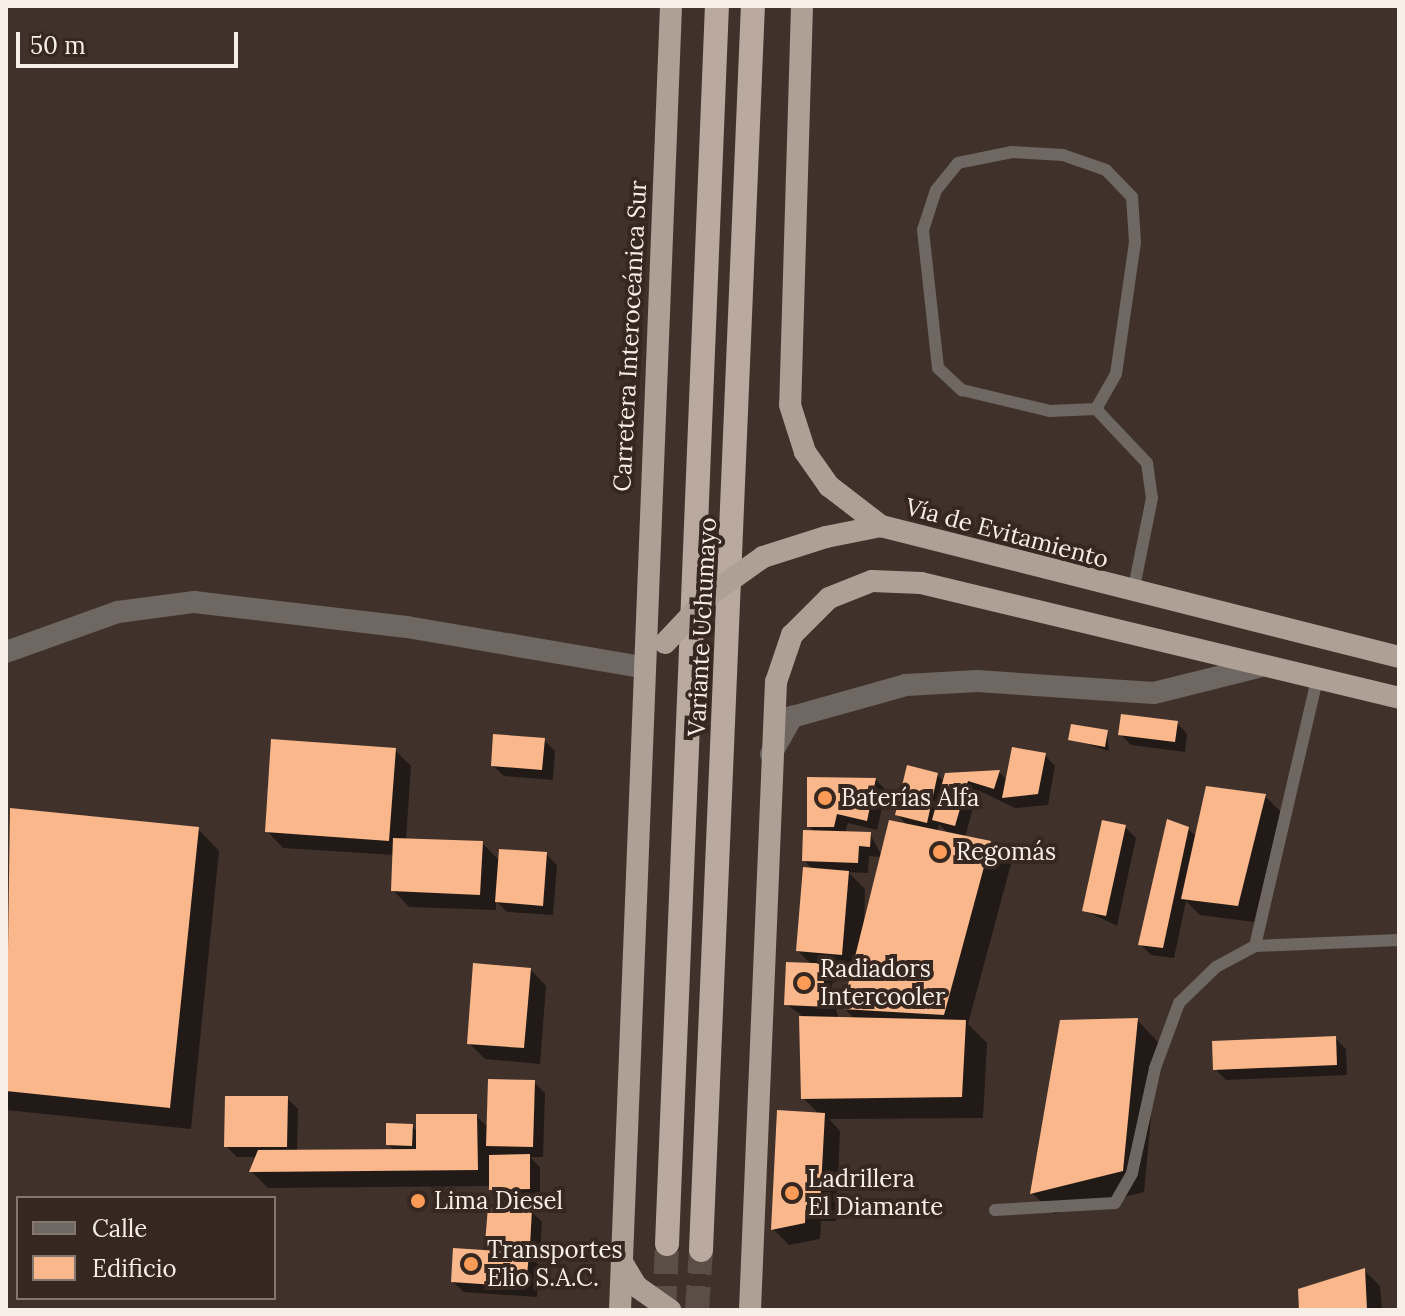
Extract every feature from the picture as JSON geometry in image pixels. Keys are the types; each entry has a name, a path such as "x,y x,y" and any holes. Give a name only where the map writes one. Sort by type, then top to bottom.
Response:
{"highway":[{"name":"Carretera Interoceánica Sur","path":"641,667 671,6"},
{"name":"Variante Uchumayo","path":"667,1244 717,6"},
{"name":"Variante Uchumayo","path":"701,1250 753,6"},
{"path":"802,6 790,405 805,452 829,486 881,526"},
{"name":"Vía de Evitamiento","path":"641,667 711,594 763,557 826,537 881,526 1399,657"},
{"path":"751,1309 768,759 776,682 792,635 829,598 872,581 921,583 1258,667 1399,698"},
{"path":"620,1310 641,667"},
{"path":"623,1264 636,1286 670,1310"}],"street":[{"path":"6,652 118,612 194,602 407,627 641,667"},
{"path":"768,759 792,717 906,685 977,681 1154,693 1258,667"}],"lane":[{"path":"1096,409 1116,374 1135,242 1132,197 1106,170 1063,155 1012,152 958,163 936,190 923,230 938,368 962,390 1050,411 1096,409 1147,463 1152,498 1133,592"},
{"path":"1255,946 1317,679"},
{"path":"995,1210 1115,1203 1132,1173 1155,1068 1179,1003 1216,967 1255,946 1399,940"}],"building":[{"path":"1121,714 1178,721 1175,742 1118,735"},
{"path":"1071,724 1108,730 1105,747 1068,740"},
{"path":"493,734 545,738 542,770 491,766"},
{"path":"271,739 396,748 389,841 265,832"},
{"path":"1012,747 1046,753 1038,794 1002,798"},
{"path":"907,765 938,773 927,823 895,815"},
{"path":"1000,770 994,789 968,781 955,826 932,820 945,773"},
{"path":"807,777 876,778 867,821 837,814 834,827 807,827"},
{"path":"1206,786 1266,794 1238,906 1181,899"},
{"path":"10,808 199,827 170,1108 6,1091"},
{"path":"1167,819 1189,827 1163,948 1138,945"},
{"path":"889,820 991,841 944,1015 842,1009"},
{"path":"1102,820 1126,825 1106,916 1082,911"},
{"path":"803,830 871,832 870,847 859,846 858,863 802,861"},
{"path":"393,838 483,841 480,895 391,891"},
{"path":"499,849 547,852 543,906 495,902"},
{"path":"803,867 849,871 842,955 796,951"},
{"path":"786,962 840,964 835,973 822,973 829,1007 784,1005"},
{"path":"473,963 531,968 524,1048 467,1044"},
{"path":"799,1016 966,1020 962,1097 801,1099"},
{"path":"1138,1018 1123,1171 1030,1194 1060,1020"},
{"path":"1336,1036 1337,1065 1213,1070 1212,1041"},
{"path":"488,1079 535,1080 533,1147 486,1146"},
{"path":"225,1096 288,1096 287,1147 224,1147"},
{"path":"777,1110 825,1113 820,1206 806,1205 805,1223 771,1230"},
{"path":"416,1114 477,1114 478,1170 249,1172 258,1150 416,1149"},
{"path":"386,1123 413,1124 412,1146 386,1145"},
{"path":"530,1154 530,1189 489,1190 489,1155"},
{"path":"488,1207 532,1209 530,1246 485,1243"},
{"path":"453,1248 529,1253 526,1287 451,1282"},
{"path":"1365,1268 1367,1310 1299,1310 1298,1289"}],"tunnel":[{"path":"664,1310 667,1244"},
{"path":"697,1310 701,1250"}],"place":[{"name":"Baterías Alfa","path":"825,798"},
{"name":"Regomás","path":"940,852"},
{"name":"Radiadors Intercooler","path":"804,983"},
{"name":"Ladrillera El Diamante","path":"792,1193"},
{"name":"Lima Diesel","path":"418,1201"},
{"name":"Transportes Elio S.A.C.","path":"471,1264"}]}
